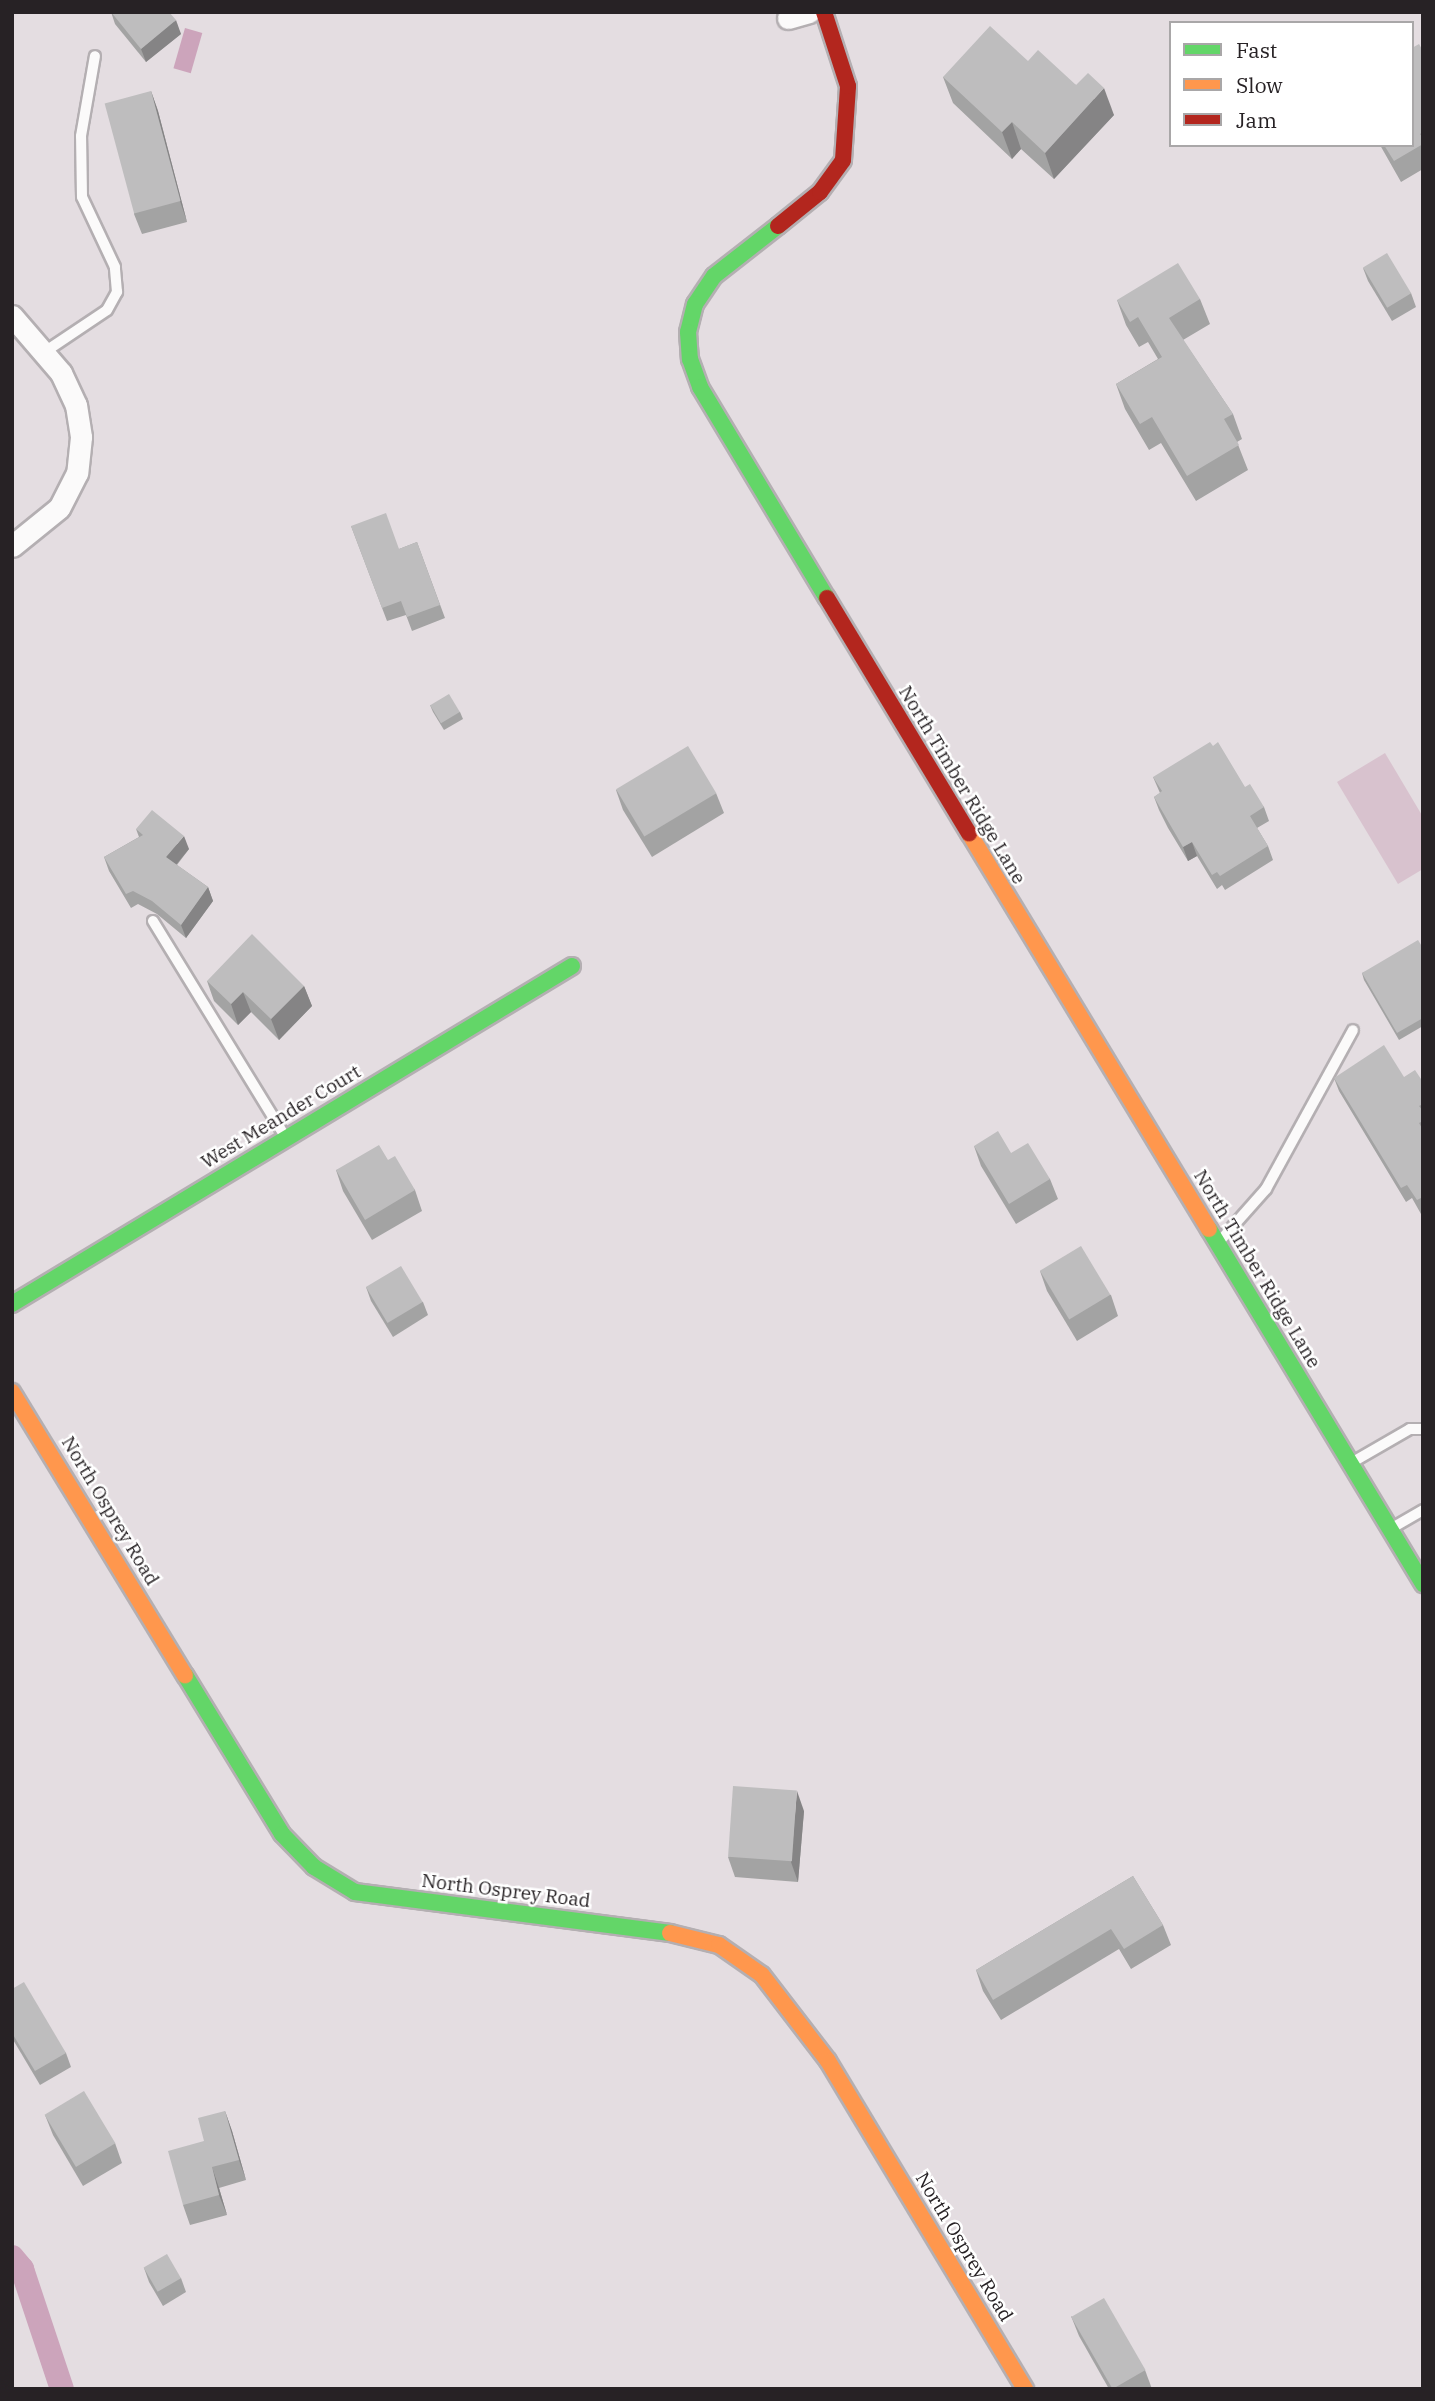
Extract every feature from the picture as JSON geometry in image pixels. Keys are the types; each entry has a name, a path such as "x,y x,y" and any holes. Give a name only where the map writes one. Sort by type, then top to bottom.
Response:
{"street":[{"path":"788,18 809,12"},
{"name":"North Timber Ridge Lane","path":"824,12 848,86 843,160 821,191 714,276 695,304 688,332 691,359 700,387 771,510 1423,1584"},
{"path":"12,316 46,351 76,405 80,437 77,473 59,508 12,546"},
{"name":"West Meander Court","path":"12,1304 572,966"},
{"name":"North Osprey Road","path":"16,1405 282,1834 314,1867 355,1892 372,1896 672,1933 719,1945 762,1975 828,2061 1025,2389"}],"lane":[{"path":"46,351 107,310 117,292 115,267 82,197 81,136 95,56"},
{"path":"153,921 286,1138"},
{"path":"1217,1244 1266,1189 1353,1030"},
{"path":"1350,1464 1409,1429 1423,1429"},
{"path":"1390,1529 1423,1510"}],"shaded area":[{"path":"185,28 202,33 191,73 173,68"},
{"path":"1385,753 1423,817 1423,869 1398,884 1337,782"}],"building":[{"path":"111,12 169,12 176,20 141,49"},
{"path":"990,26 1028,61 1038,50 1076,85 1088,73 1104,88 1045,153 1012,122 1002,132 943,77"},
{"path":"1419,44 1423,51 1423,132 1420,134 1423,144 1394,161 1385,147 1414,147 1414,47"},
{"path":"151,91 181,201 134,214 105,103"},
{"path":"1387,253 1411,293 1387,308 1363,267"},
{"path":"1178,263 1200,299 1169,318 1233,414 1224,419 1239,445 1187,476 1152,417 1140,424 1116,384 1162,357 1138,317 1130,322 1117,300"},
{"path":"386,513 399,549 417,542 440,605 407,617 401,601 382,608 351,526"},
{"path":"449,694 460,712 441,723 430,705"},
{"path":"1210,742 1213,746 1218,742 1245,787 1250,784 1264,807 1250,816 1268,846 1220,876 1217,872 1212,875 1192,842 1183,847 1154,797 1162,791 1153,777"},
{"path":"688,746 716,793 644,836 616,789"},
{"path":"152,810 184,836 166,857 208,887 181,925 152,901 133,891 126,894 104,857 143,835 136,829"},
{"path":"252,934 304,986 271,1019 243,992 231,1004 207,981"},
{"path":"1418,940 1423,948 1423,1018 1397,1033 1362,973"},
{"path":"1384,1045 1404,1077 1415,1070 1423,1082 1423,1104 1419,1106 1423,1111 1423,1121 1419,1123 1423,1130 1423,1197 1417,1200 1407,1185 1401,1188 1334,1078"},
{"path":"998,1131 1011,1153 1028,1143 1050,1179 1009,1204 974,1146"},
{"path":"379,1145 388,1160 395,1156 415,1190 365,1220 336,1170"},
{"path":"1081,1246 1110,1295 1069,1320 1040,1271"},
{"path":"401,1266 423,1302 387,1323 366,1287"},
{"path":"733,1786 797,1790 792,1861 728,1857"},
{"path":"1133,1876 1163,1925 1124,1949 1111,1929 993,2000 976,1970"},
{"path":"24,1982 66,2053 35,2071 12,2033 12,1989"},
{"path":"84,2091 115,2143 76,2167 45,2115"},
{"path":"225,2111 239,2160 212,2167 219,2195 183,2205 168,2151 204,2141 198,2118"},
{"path":"167,2254 181,2278 158,2292 144,2268"},
{"path":"1104,2298 1146,2370 1113,2389 1071,2317"}],"waterway":[{"path":"12,2257 22,2269 62,2389"}],"traffic: fast":[{"path":"778,226 714,276 695,304 688,332 690,359 700,387 827,598"},
{"path":"12,1304 572,966"},
{"path":"1209,1229 1423,1584"},
{"path":"185,1675 282,1834 314,1867 355,1892 670,1933"}],"traffic: slow":[{"path":"969,833 1209,1229"},
{"path":"12,1392 185,1675"},
{"path":"670,1933 719,1945 762,1975 828,2061 1025,2389"}],"traffic: jam":[{"path":"778,226 820,192 843,160 848,86 824,12"},
{"path":"827,598 969,833"}]}
